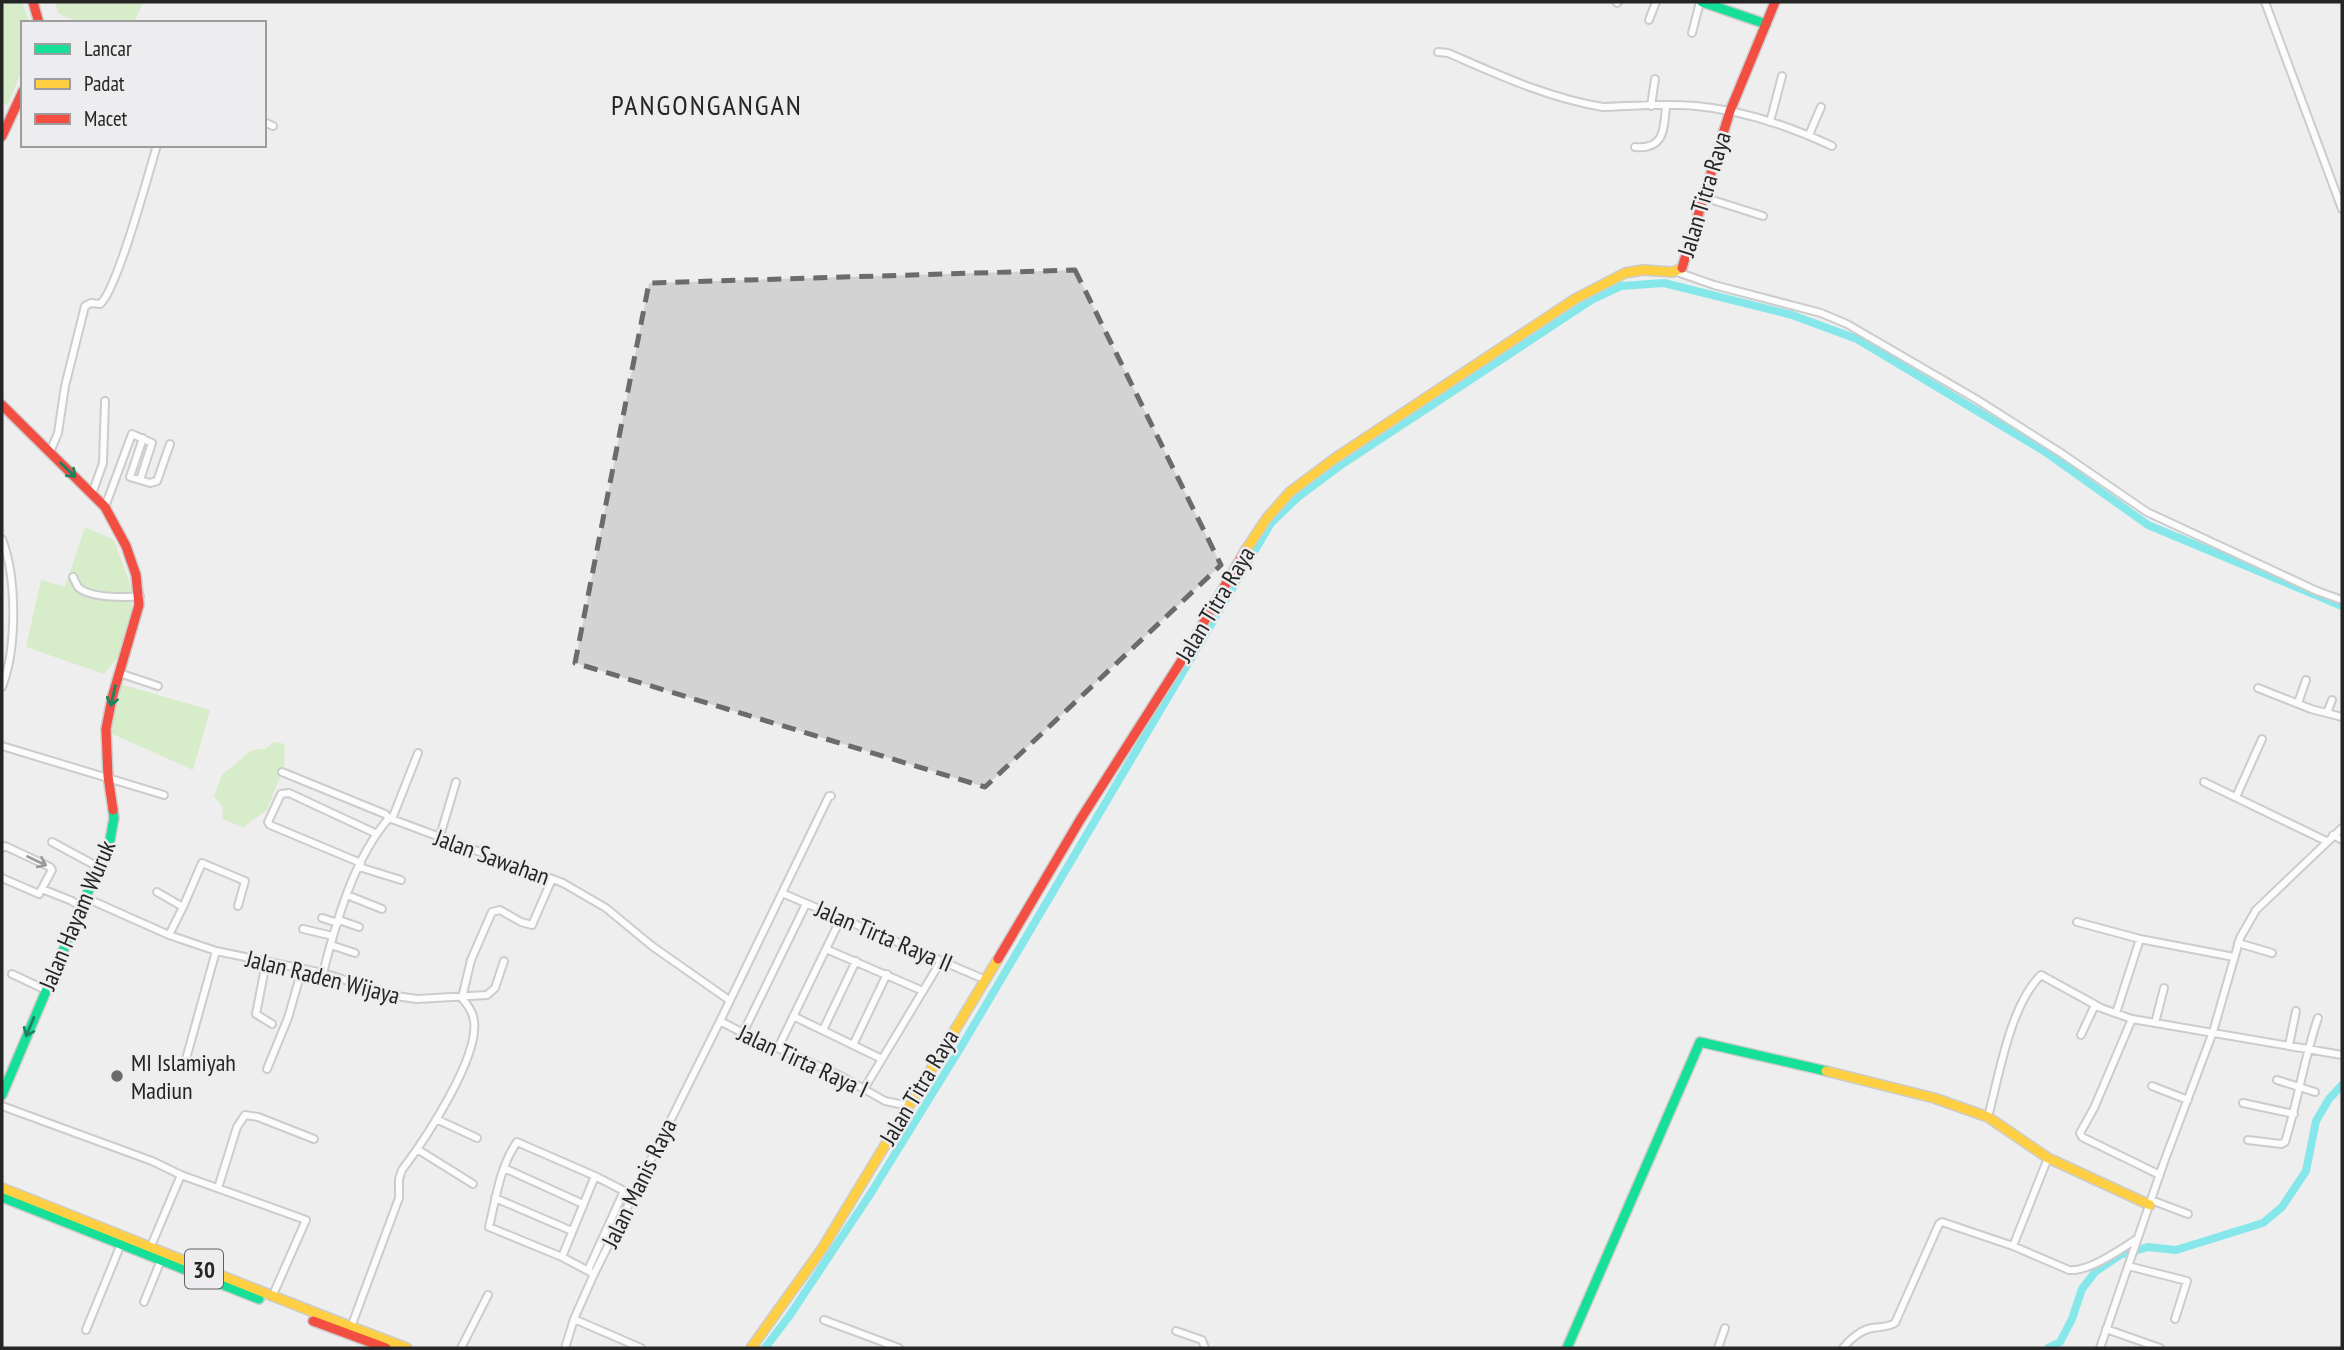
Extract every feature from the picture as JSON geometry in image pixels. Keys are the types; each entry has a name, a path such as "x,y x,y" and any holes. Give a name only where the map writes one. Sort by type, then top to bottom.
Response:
{"main road":[{"path":"33,2 38,21"},
{"path":"1701,2 1766,23"},
{"name":"Jalan Titra Raya","path":"751,1348 822,1249 1080,821 1182,660 1267,518 1290,492 1334,459 1593,289 1634,270 1677,272 1685,261 1730,111 1775,2"},
{"path":"2,136 21,95"},
{"name":"Jalan Hayam Wuruk","path":"2,405 105,507 126,546 140,596 106,729 108,776 114,818 110,840 2,1095"},
{"path":"1567,1348 1700,1042 1751,1052 1934,1098 1989,1117 2048,1158 2151,1202"},
{"name":"30","path":"2,1188 272,1297 407,1348"},
{"name":"30","path":"2,1197 386,1348"}],"street":[{"path":"1649,20 1656,2"},
{"path":"1692,33 1701,2"},
{"path":"2265,2 2342,209"},
{"path":"1438,52 1526,87 1589,104 1603,107 1695,106 1730,111 1809,135 1832,146"},
{"path":"1770,122 1782,76"},
{"path":"1651,106 1655,79"},
{"path":"1635,147 1650,147 1660,139 1666,106"},
{"path":"1809,135 1821,107"},
{"path":"266,123 273,126"},
{"path":"50,452 58,433 65,386 85,306 91,303 100,304 105,299 121,260 157,147"},
{"path":"1703,197 1763,216"},
{"path":"1677,272 1714,285 1821,313 1846,324 1976,399 2147,512 2342,600"},
{"path":"92,494 103,463 106,401"},
{"path":"105,507 131,434 152,443 140,480"},
{"path":"130,477 143,438"},
{"path":"117,473 140,480 157,481 170,444"},
{"path":"124,453 146,461"},
{"path":"2,539 10,575 13,608 8,663 2,687"},
{"path":"73,577 83,590 109,597 140,596"},
{"path":"119,673 158,686"},
{"path":"2298,703 2306,680"},
{"path":"2258,688 2342,717"},
{"path":"2327,713 2332,699"},
{"path":"2236,797 2262,739"},
{"path":"2,746 164,795"},
{"path":"323,973 347,895 377,834 391,818 418,753"},
{"name":"Jalan Sawahan","path":"282,772 391,818 563,883 606,908 652,946 729,1000"},
{"path":"440,836 456,782"},
{"path":"2204,782 2326,841"},
{"path":"377,834 289,793 281,794 268,821 270,825 360,865 401,880"},
{"path":"729,1000 831,796"},
{"path":"2100,1348 2133,1249 2213,1032 2238,943 2256,910 2342,828"},
{"path":"2333,835 2342,840"},
{"path":"52,842 100,868"},
{"path":"2,848 5,846 52,868 43,889 36,894 2,878"},
{"path":"169,935 202,863 246,881 238,906"},
{"path":"351,1327 398,1198 402,1170 436,1119 465,1065 474,1031 473,1014 462,998 471,960 492,912 500,910 532,925 552,879"},
{"path":"43,889 82,908"},
{"path":"157,892 183,907"},
{"name":"Jalan Tirta Raya II","path":"782,894 986,980"},
{"path":"347,895 382,909"},
{"name":"Jalan Raden Wijaya","path":"86,898 169,935 216,951 323,973 396,996 417,999 487,995 492,992 504,961"},
{"path":"743,1033 806,904"},
{"path":"321,918 359,927"},
{"path":"778,1048 841,918"},
{"path":"2077,922 2140,939 2234,957"},
{"path":"303,929 333,936"},
{"path":"2116,1013 2140,939"},
{"path":"2238,943 2272,953"},
{"path":"331,945 355,953"},
{"path":"826,949 923,990"},
{"path":"186,1059 216,951"},
{"path":"823,1030 856,961"},
{"path":"864,1089 941,961"},
{"path":"266,963 256,1014 272,1024"},
{"path":"267,1069 288,1018 302,969"},
{"path":"12,974 46,990"},
{"path":"853,1045 887,974"},
{"path":"1989,1117 2013,1024 2039,977 2044,976 2095,1005 2132,1019 2342,1055"},
{"path":"2155,1023 2164,988"},
{"name":"Jalan Tirta Raya I","path":"729,1000 720,1021 841,1076 885,1101 909,1106"},
{"path":"2081,1035 2095,1005"},
{"path":"2289,1045 2296,1011"},
{"path":"793,1016 882,1059"},
{"path":"2248,1140 2283,1144 2301,1086 2307,1048 2318,1018"},
{"path":"2132,1019 2094,1108 2080,1133 2082,1137 2160,1175"},
{"name":"Jalan Manis Raya","path":"565,1348 591,1272 720,1021"},
{"path":"2277,1080 2315,1092"},
{"path":"2152,1086 2188,1100"},
{"path":"2243,1103 2294,1114"},
{"path":"2,1106 306,1220 272,1297"},
{"path":"218,1188 237,1127 245,1115 258,1117 314,1139"},
{"path":"436,1119 477,1138"},
{"path":"624,1191 591,1272 489,1227 504,1168 517,1142 595,1176 632,1195"},
{"path":"417,1149 472,1184"},
{"path":"2012,1245 2048,1158"},
{"path":"504,1168 583,1204"},
{"path":"151,1246 181,1175"},
{"path":"562,1257 595,1176"},
{"path":"495,1198 572,1231"},
{"path":"2151,1202 2188,1214"},
{"path":"1843,1348 1868,1329 1895,1323 1941,1223 1949,1223 2012,1245 2069,1270 2109,1256 2137,1239"},
{"path":"86,1330 121,1244"},
{"path":"144,1302 161,1260"},
{"path":"2129,1264 2187,1281 2175,1319"},
{"path":"461,1348 488,1295"},
{"path":"574,1320 640,1348"},
{"path":"824,1320 899,1348"},
{"path":"1718,1348 1725,1328"},
{"path":"2106,1329 2160,1348"},
{"path":"1176,1331 1202,1340 1205,1348"}],"highlighted area":[{"path":"1075,270 1221,565 985,787 575,663 649,283"}],"green space":[{"path":"2,2 22,2 29,21 21,21 21,72 8,105 2,103"},
{"path":"55,2 143,2 135,21 75,21 59,14"},
{"path":"85,527 114,540 132,589 131,616 120,655 104,674 26,647 41,580 65,587"},
{"path":"120,684 210,710 193,770 110,733 111,715"},
{"path":"274,742 285,744 284,767 267,810 243,827 222,819 223,807 214,796 222,775 252,750 265,749"}],"waterway":[{"path":"765,1348 871,1193 961,1047 1271,523 1298,497 1341,465 1593,299 1621,286 1664,283 1792,315 1857,339 2044,451 2148,525 2342,606"},
{"path":"2048,1348 2060,1342 2072,1319 2082,1289 2095,1272 2120,1255 2148,1247 2176,1250 2263,1223 2282,1207 2306,1171 2316,1121 2329,1099 2342,1085"}],"traffic: fast":[{"path":"1702,2 1766,24"},
{"path":"2,1095 110,840 113,810"},
{"path":"1567,1348 1700,1042 1826,1071"},
{"path":"2,1197 259,1299"}],"traffic: slow":[{"path":"1245,551 1267,518 1290,492 1334,459 1575,299 1625,273 1643,270 1673,272 1682,268"},
{"path":"751,1348 822,1249 998,959"},
{"path":"1826,1071 1934,1098 1988,1117 2048,1158 2150,1205"},
{"path":"2,1188 407,1348"}],"traffic: jam":[{"path":"33,2 38,21"},
{"path":"1682,268 1730,111 1775,2"},
{"path":"2,136 21,95"},
{"path":"2,405 105,507 126,546 136,575 139,605 112,698 106,729 113,810"},
{"path":"998,959 1080,820 1182,660 1245,551"},
{"path":"313,1321 386,1348"}],"place":[{"name":"MI Islamiyah Madiun","path":"117,1076"}],"district":[{"name":"PANGONGANGAN","path":"707,104"}]}
